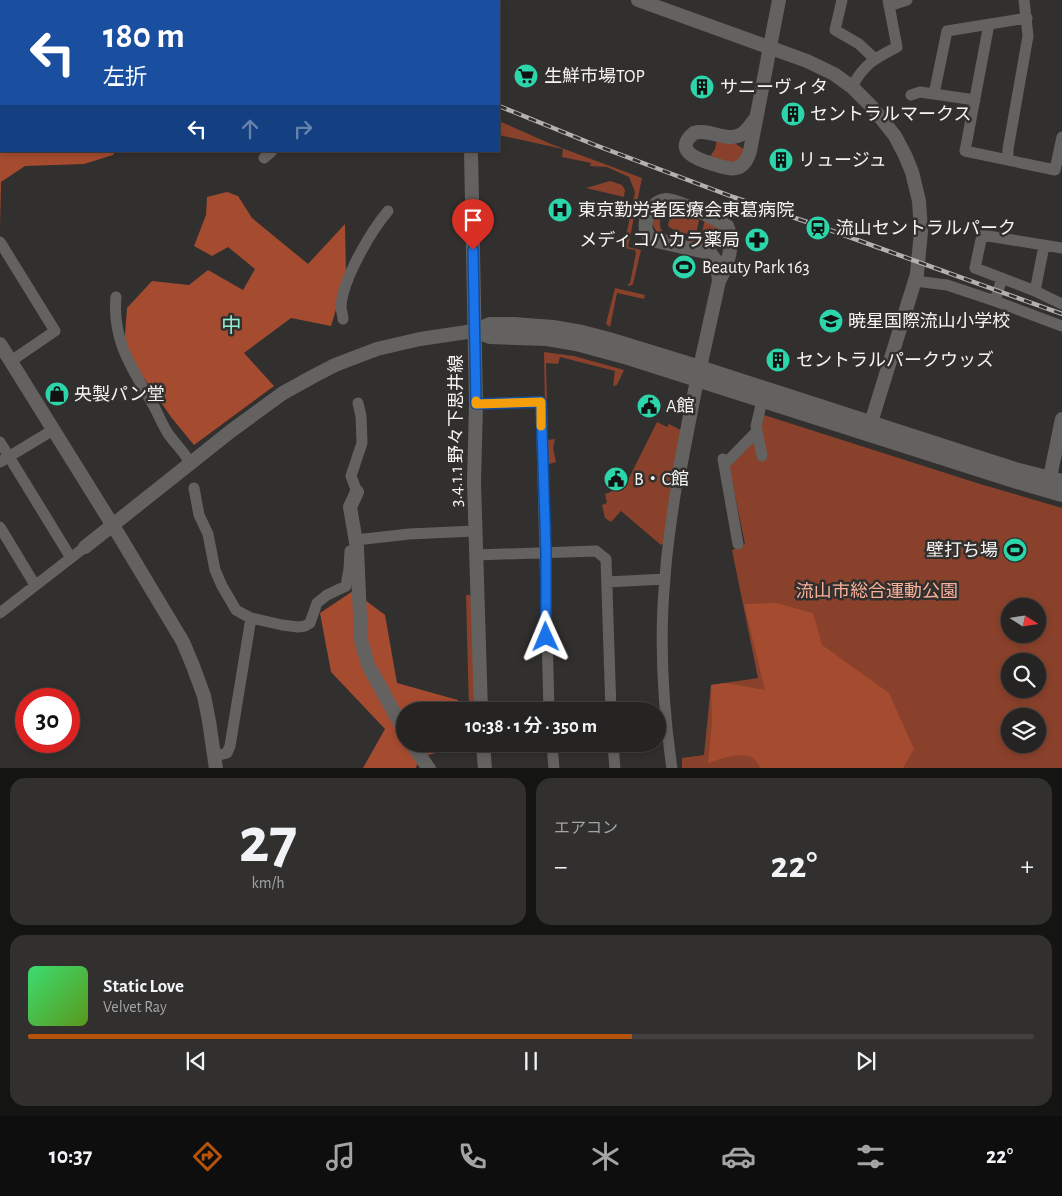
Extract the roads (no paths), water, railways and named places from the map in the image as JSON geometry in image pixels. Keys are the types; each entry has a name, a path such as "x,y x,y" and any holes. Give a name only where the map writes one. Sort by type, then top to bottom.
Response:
{"street":[{"path":"638,0 821,67 852,87 872,107 895,136 912,172 922,231 916,281 869,428"},
{"path":"755,119 741,134 732,137 698,132 690,137 686,146 687,151 696,159 731,169 743,165 750,151 779,0"},
{"path":"842,0 835,30 860,44 875,59"},
{"path":"852,87 864,68 875,59 897,47 888,3 907,0"},
{"path":"1008,160 1008,149 1028,36 1024,0"},
{"path":"934,94 947,30 1026,18"},
{"path":"989,24 966,151 1055,170 1062,137"},
{"path":"911,95 920,92 975,100"},
{"path":"732,137 750,151"},
{"name":"3.4.1.1 野々下思井線","path":"471,152 476,404 474,482 481,702"},
{"path":"672,768 666,721 663,669 665,579 678,483 698,374 719,281 725,271 731,240 727,226 671,201 661,201 651,209 646,227 650,237 656,241 706,251 717,262 719,281"},
{"path":"344,318 341,307 344,288 368,240 388,211"},
{"path":"1062,248 982,235 975,268 1035,291 1062,304"},
{"path":"713,256 731,240"},
{"path":"0,242 55,331 11,361"},
{"path":"1035,291 1044,246"},
{"path":"995,300 1002,278"},
{"path":"916,281 947,285 995,300 1062,326"},
{"path":"116,298 114,311 123,352 167,431 186,454 190,463"},
{"path":"0,613 113,526 190,463 283,393 335,365 377,349 400,343 474,331 490,337 547,339 576,344 698,374 1053,484 1062,494"},
{"path":"0,344 168,617 193,666 204,696 215,762 227,753 230,746 251,618"},
{"path":"698,374 762,401 869,428"},
{"path":"762,401 756,426 762,456"},
{"path":"476,404 541,402 549,702"},
{"path":"358,403 361,416 362,443 351,476 357,492 350,507 350,519 356,544 360,626 364,654 372,675 396,716"},
{"path":"1053,484 1062,419"},
{"path":"4,460 53,430"},
{"path":"738,544 724,462 757,431"},
{"path":"0,442 4,460 71,558"},
{"path":"194,488 198,509 208,534 215,570 236,610 251,618 282,625 305,626 310,622 318,602 327,595 346,586 350,551 356,544 409,534 475,531"},
{"path":"0,528 35,585"},
{"path":"476,555 596,551 606,560 611,702"},
{"path":"607,582 665,579"},
{"path":"418,752 430,768"},
{"path":"484,752 485,768"},
{"path":"553,752 554,768"},
{"path":"614,752 615,768"}],"railway":[{"path":"500,106 595,145 733,197 1062,314"}],"place":[{"name":"生鮮市場TOP","path":"526,76"},
{"name":"サニーヴィタ","path":"702,87"},
{"name":"セントラルマークス","path":"793,114"},
{"name":"リュージュ","path":"781,160"},
{"name":"東京勤労者医療会東葛病院","path":"560,210"},
{"name":"流山セントラルパーク","path":"818,228"},
{"name":"メディコハカラ薬局","path":"757,240"},
{"name":"Beauty Park 163","path":"684,267"},
{"name":"暁星国際流山小学校","path":"831,321"},
{"name":"セントラルパークウッズ","path":"778,360"},
{"name":"央製パン堂","path":"57,394"},
{"name":"A館","path":"649,406"},
{"name":"B・C館","path":"616,479"},
{"name":"壁打ち場","path":"1015,550"}],"district":[{"name":"中","path":"231,325"}],"park label":[{"name":"流山市総合運動公園","path":"877,591"}]}
